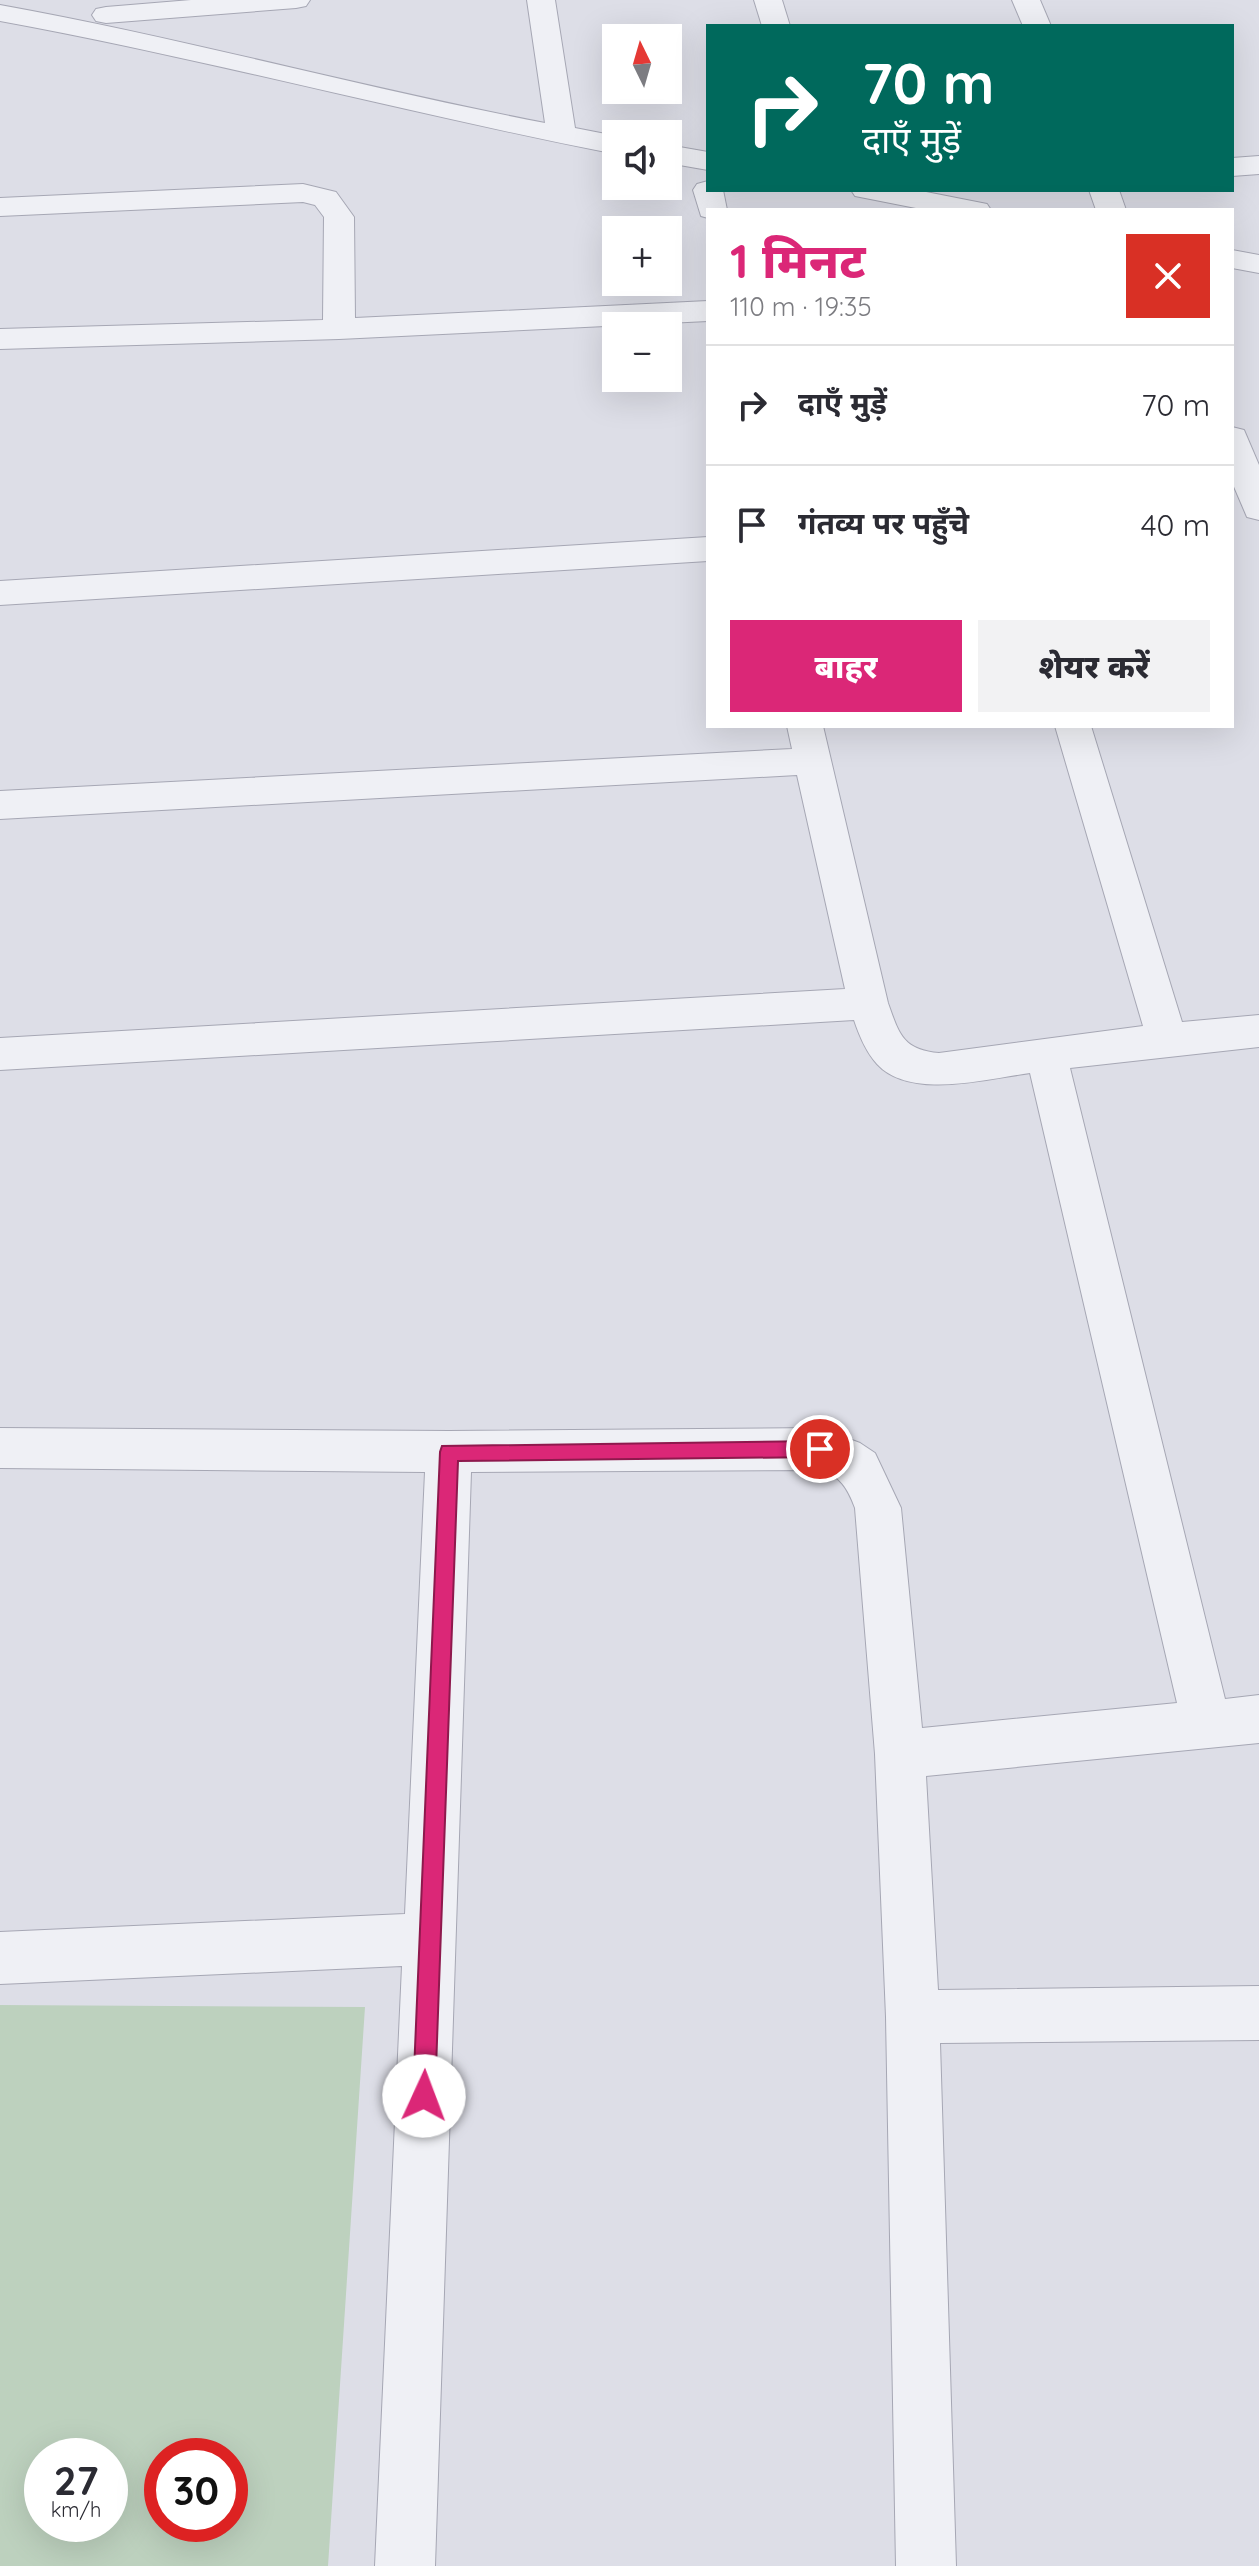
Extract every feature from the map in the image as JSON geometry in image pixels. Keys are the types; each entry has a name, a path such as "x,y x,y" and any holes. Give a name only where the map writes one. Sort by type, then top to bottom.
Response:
{"street":[{"path":"0,31 62,25 106,16 296,0"},
{"path":"541,0 562,136"},
{"path":"768,0 775,24"},
{"path":"1026,0 1036,24"},
{"path":"0,13 62,25"},
{"path":"106,16 562,136 602,143"},
{"path":"682,162 706,174"},
{"path":"1234,167 1259,165"},
{"path":"0,207 303,193 323,195 332,202 339,217 339,329"},
{"path":"892,196 964,208"},
{"path":"1234,259 1259,264"},
{"path":"0,339 339,329 706,311"},
{"path":"1234,443 1259,509"},
{"path":"0,593 706,549"},
{"path":"1074,728 1167,1039"},
{"path":"0,805 808,744 868,1003 881,1042 895,1059 917,1069 939,1069 1167,1039 1259,1031"},
{"path":"0,1054 868,1003"},
{"path":"1046,1055 1206,1723"},
{"path":"0,1448 449,1452 820,1449 848,1457 869,1481 878,1508 900,1754 913,2017 926,2566"},
{"path":"405,2566 449,1452"},
{"path":"900,1754 1259,1719"},
{"path":"0,1958 431,1939"},
{"path":"913,2017 1259,2013"}],"green space":[{"path":"0,2005 365,2007 328,2566 0,2566"}],"route":[{"path":"424,2096 449,1452 820,1449"}]}
